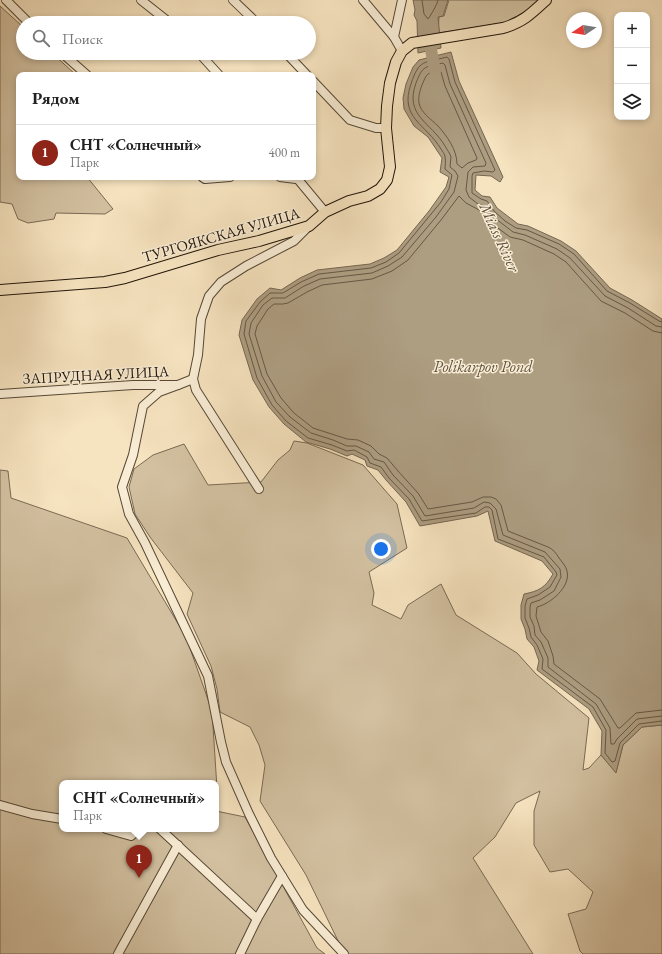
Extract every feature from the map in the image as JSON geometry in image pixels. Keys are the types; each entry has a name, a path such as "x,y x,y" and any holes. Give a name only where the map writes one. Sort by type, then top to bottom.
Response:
{"main road":[{"name":"ТУРГОЯКСКАЯ УЛИЦА","path":"0,290 105,282 125,278 218,250 259,241 309,226 325,212 349,201 368,196 380,189 387,180 390,167 386,128 387,106 390,83 396,62 402,51 412,43 503,28 516,24 526,18 546,0"}],"street":[{"path":"6,0 22,16"},
{"path":"141,0 161,16"},
{"path":"233,0 250,16"},
{"path":"363,0 394,37 402,51"},
{"path":"394,37 402,0"},
{"path":"70,60 84,72"},
{"path":"205,60 216,72"},
{"path":"293,60 304,72"},
{"path":"316,84 350,120 376,128 386,128"},
{"path":"298,180 325,212"},
{"path":"259,489 196,390 193,379 198,354 201,319 209,296 221,282 246,266 294,241 309,226"},
{"name":"ЗАПРУДНАЯ УЛИЦА","path":"0,394 133,386 178,385 193,379"},
{"path":"178,385 159,392 143,406 133,455 122,487 129,514 145,543 208,676 226,762 249,814 282,876 303,910 344,954"},
{"path":"0,805 32,814 59,818"},
{"path":"117,832 131,836 136,832"},
{"path":"163,832 257,919"},
{"path":"118,954 178,845"},
{"path":"240,954 257,919 282,876"}],"shaded area":[{"path":"449,0 540,0 515,21 438,33 439,17 444,16"},
{"path":"0,6 16,21 16,60 60,60 73,72 16,72 16,180 89,180 113,209 105,214 56,213 54,219 28,223 18,219 12,204 0,202"},
{"path":"294,441 307,443 363,465 397,504 407,548 369,572 374,593 372,605 401,619 408,605 441,584 456,615 517,653 536,674 589,718 583,770 589,768 601,755 616,772 623,745 642,727 662,725 662,954 583,954 580,951 568,914 586,909 593,892 568,869 550,872 534,845 534,811 540,791 516,803 495,837 473,858 533,954 346,954 343,951 306,875 260,801 265,765 259,745 250,727 220,712 217,689 211,666 187,614 193,593 150,537 135,514 129,487 134,469 153,455 184,444 208,485 261,482 278,460 290,450"},
{"path":"0,470 8,471 11,498 127,538 186,637 212,711 216,780 59,780 59,832 219,832 219,812 245,817 317,948 325,954 0,954"}],"water":[{"path":"413,0 448,0 443,16 438,17 441,48 418,53 417,21 414,15 415,10"},
{"name":"Polikarpov Pond","path":"451,52 459,81 503,177 500,182 491,176 476,175 475,190 482,196 490,197 497,208 518,224 528,226 561,241 576,251 610,288 662,319 662,725 642,727 623,745 616,773 601,755 602,731 589,709 537,670 539,661 534,647 527,639 521,619 521,605 524,594 534,592 544,586 553,574 542,561 495,541 488,511 477,516 420,526 406,502 378,470 367,466 365,460 352,454 347,456 306,442 284,424 269,407 253,380 239,335 242,320 257,299 270,288 281,290 300,278 317,270 370,264 384,258 397,250 429,211 446,187 449,177 440,172 442,158 428,137 414,126 404,109 403,98 406,84 413,67 419,60"}],"waterway":[{"name":"Miass River","path":"428,34 435,71"}],"place":[{"name":"СНТ «Солнечный»","path":"139,878"}]}
